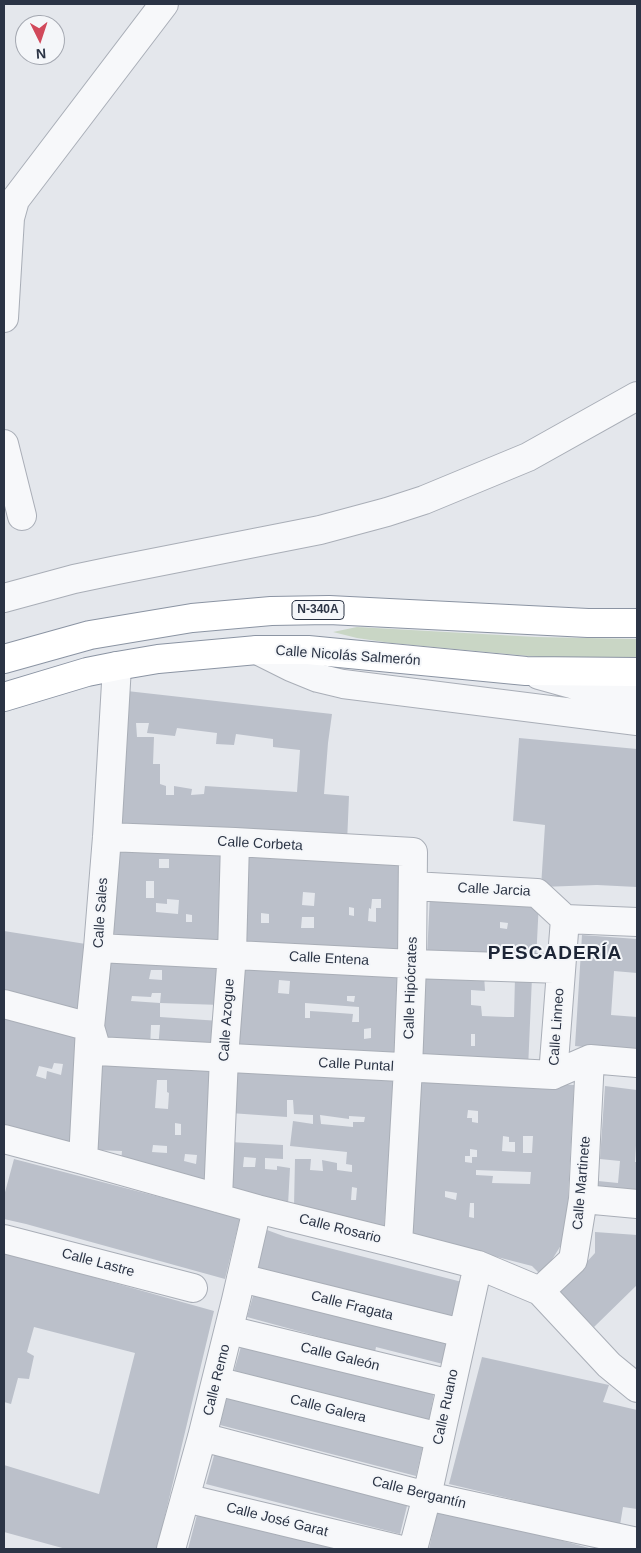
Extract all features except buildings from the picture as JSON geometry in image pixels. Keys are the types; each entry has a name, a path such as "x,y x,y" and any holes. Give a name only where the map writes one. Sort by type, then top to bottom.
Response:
{"highway":[{"name":"N-340A","path":"4,659 90,635 214,615 271,611 329,610 588,623 637,623"},
{"name":"Calle Nicolás Salmerón","path":"4,697 87,672 117,666 158,659 256,650 308,650 526,671 637,672"}],"street":[{"path":"4,318 10,218 14,200 164,4"},
{"path":"4,598 66,581 320,530 406,506 468,483 528,457 637,396"},
{"path":"4,444 22,516"},
{"path":"256,650 318,678 342,684 637,721"},
{"name":"Calle Sales","path":"83,1160 90,1027 107,837 117,666"},
{"path":"526,671 593,690 637,694"},
{"name":"Calle Corbeta","path":"107,837 413,852"},
{"name":"Calle Azogue","path":"218,1198 224,1057 232,954 235,842"},
{"name":"Calle Hipócrates","path":"398,1244 412,964 413,852"},
{"name":"Calle Jarcia","path":"413,886 537,893 565,919"},
{"path":"565,919 637,922"},
{"name":"Calle Linneo","path":"553,1076 565,919"},
{"name":"Calle Entena","path":"98,948 412,964 561,969"},
{"path":"4,1004 90,1027"},
{"name":"Calle Puntal","path":"90,1027 97,1051 553,1076 590,1059 637,1063"},
{"name":"Calle Martinete","path":"540,1291 573,1260 584,1199 590,1059"},
{"name":"Calle Rosario","path":"5,1143 83,1160 257,1209 478,1265 540,1291 609,1365 637,1388"},
{"path":"584,1199 637,1204"},
{"name":"Calle Remo","path":"171,1549 202,1437 257,1209"},
{"name":"Calle Lastre","path":"4,1239 193,1288"},
{"name":"Calle Ruano","path":"414,1549 478,1265"},
{"name":"Calle Fragata","path":"241,1278 462,1333"},
{"name":"Calle Galeón","path":"229,1330 452,1384"},
{"name":"Calle Galera","path":"216,1381 440,1437"},
{"name":"Calle Bergantín","path":"202,1437 427,1496 637,1542"},
{"name":"Calle José Garat","path":"185,1498 398,1549"}],"green space":[{"path":"357,627 536,637 637,639 637,657 539,657 391,643 333,632"}],"district":[{"name":"PESCADERÍA","path":"555,954"}]}
